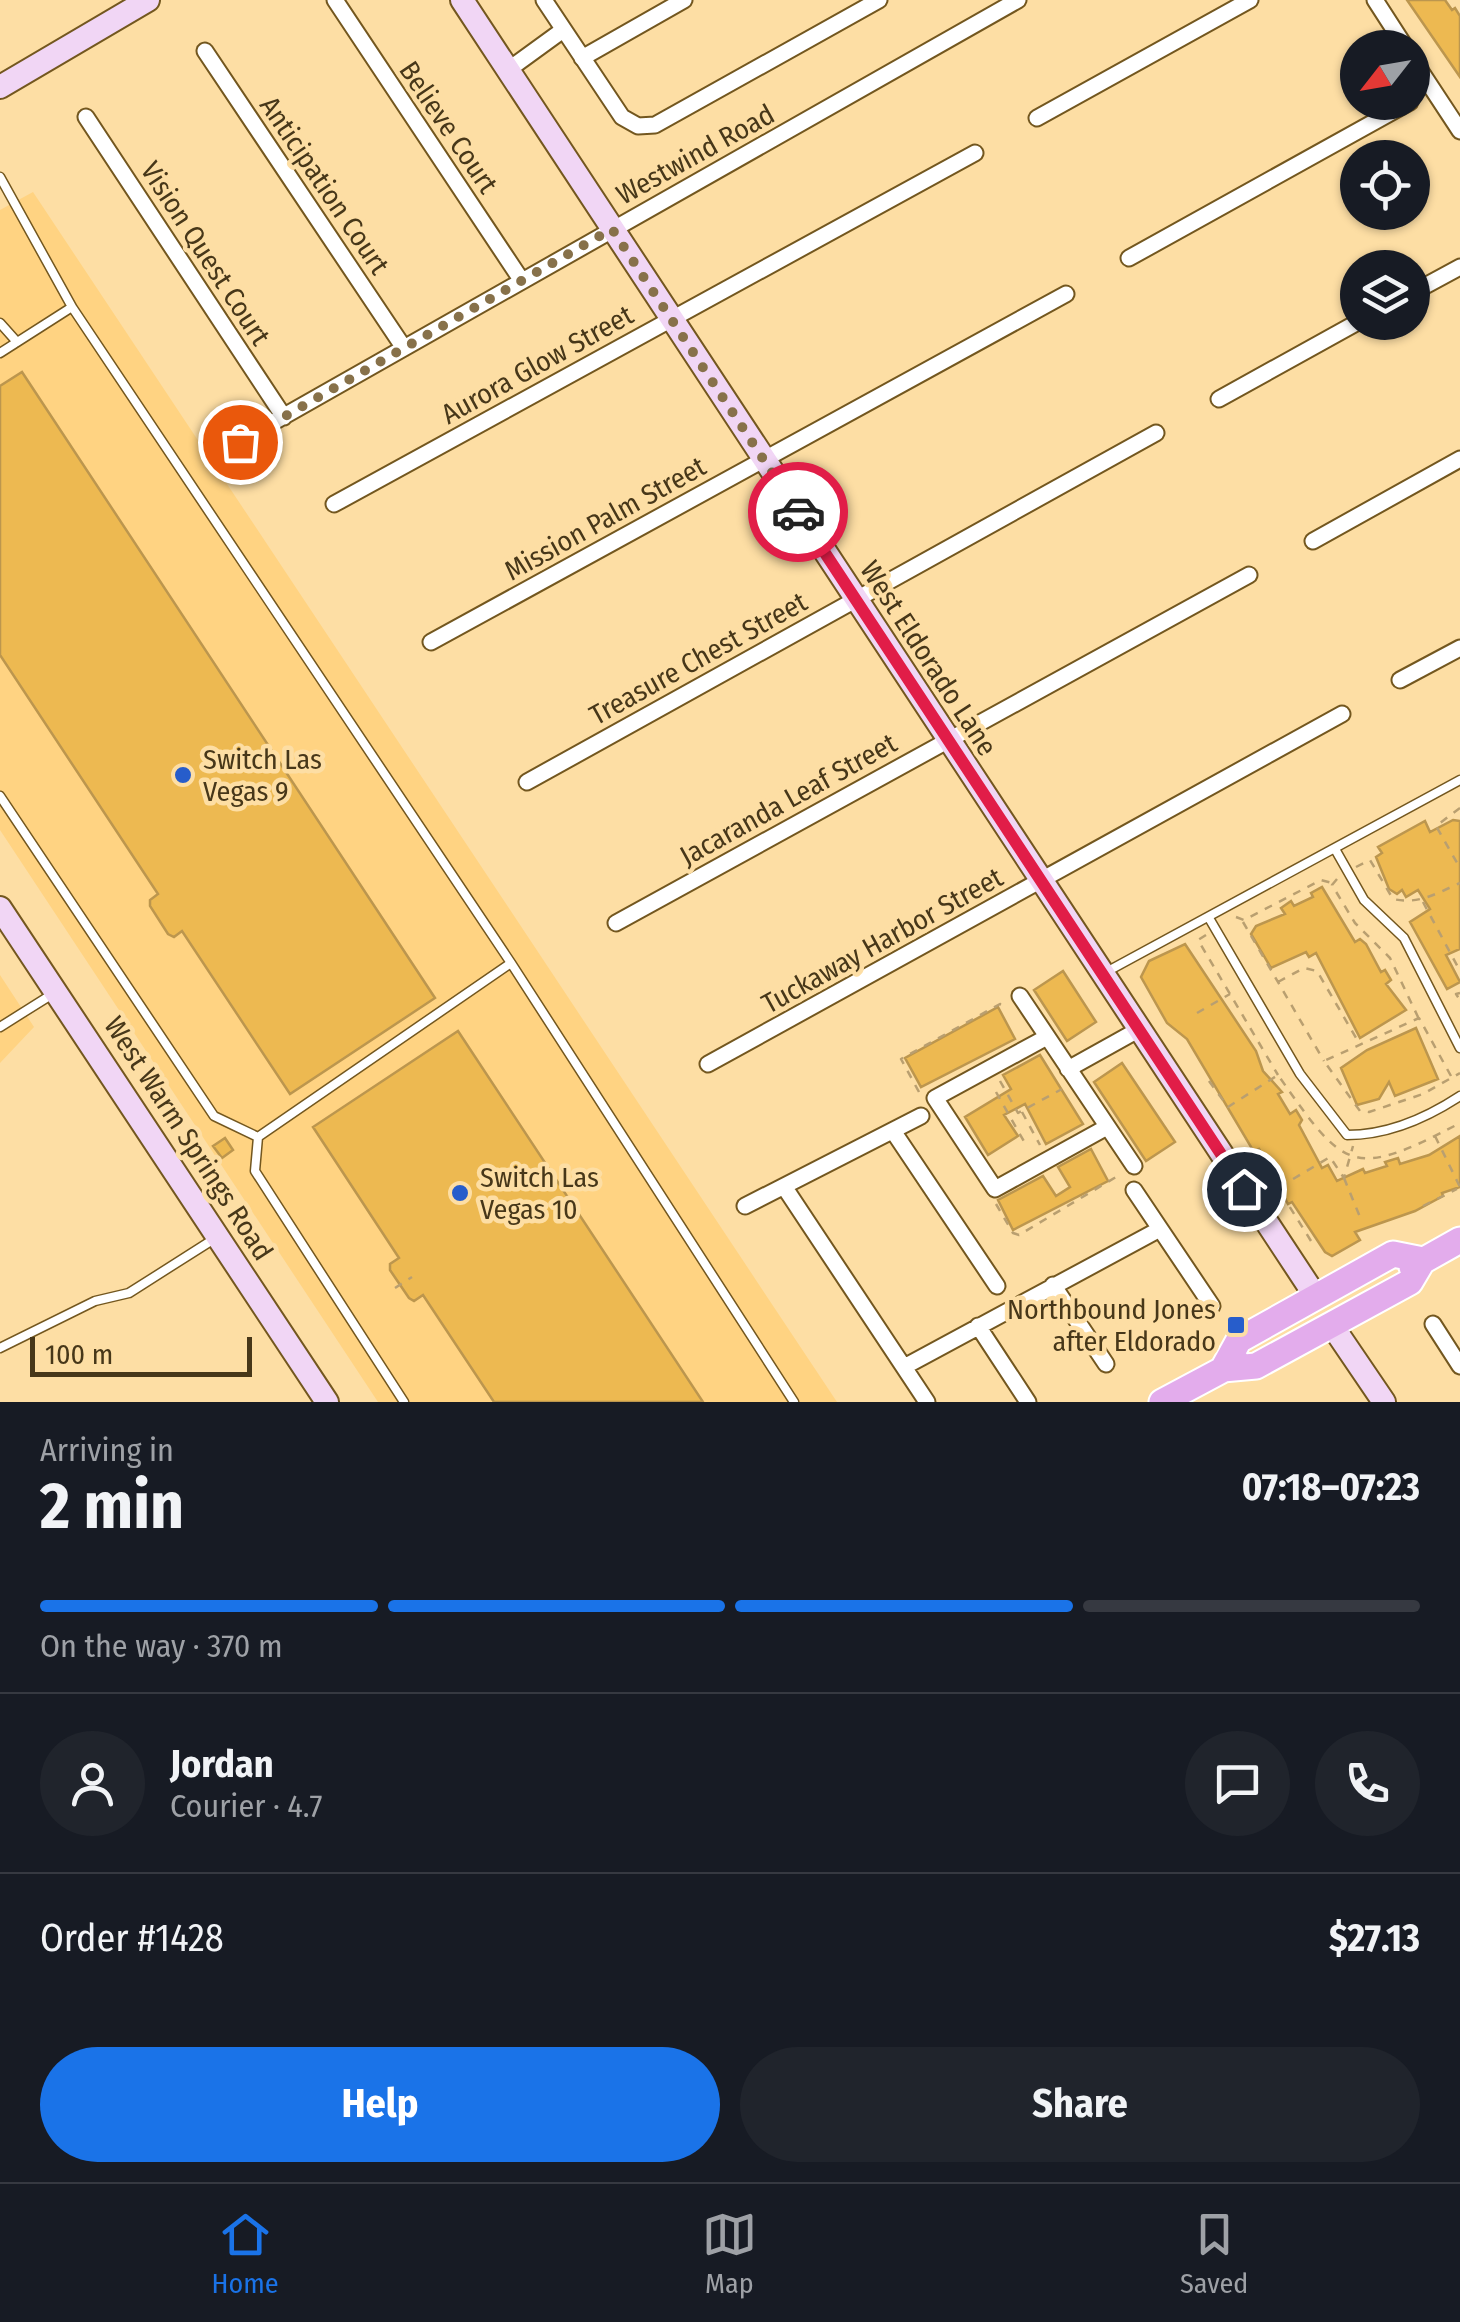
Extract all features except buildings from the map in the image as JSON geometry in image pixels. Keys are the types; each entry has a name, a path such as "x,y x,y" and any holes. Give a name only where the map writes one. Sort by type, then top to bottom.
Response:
{"main road":[{"path":"1162,1402 1223,1368 1256,1366 1410,1282 1423,1260 1460,1240"},
{"path":"1223,1368 1239,1340 1393,1254 1423,1260"}],"street":[{"path":"0,88 148,0"},
{"name":"Believe Court","path":"335,0 522,281"},
{"name":"West Eldorado Lane","path":"462,0 1316,1297"},
{"path":"544,0 622,118 638,126 655,125 879,0"},
{"path":"582,58 684,0"},
{"name":"Westwind Road","path":"240,442 1018,0"},
{"path":"1037,118 1250,0"},
{"path":"1375,0 1394,30"},
{"path":"508,70 563,30"},
{"name":"Anticipation Court","path":"205,51 404,348"},
{"path":"1430,85 1460,131"},
{"name":"Vision Quest Court","path":"86,117 284,417"},
{"path":"1129,258 1378,120"},
{"name":"Aurora Glow Street","path":"334,504 975,153"},
{"path":"1430,283 1460,266"},
{"name":"Mission Palm Street","path":"431,642 1066,294"},
{"path":"1219,400 1340,332"},
{"name":"Treasure Chest Street","path":"527,782 1156,434"},
{"path":"1312,541 1460,459"},
{"name":"Jacaranda Leaf Street","path":"616,923 1249,575"},
{"path":"1400,680 1460,648"},
{"name":"Tuckaway Harbor Street","path":"708,1064 1342,714"},
{"name":"West Warm Springs Road","path":"0,908 327,1402"},
{"path":"1020,996 1134,1166"},
{"path":"1068,1069 1138,1030"},
{"path":"1047,1036 935,1098 994,1189 1108,1127"},
{"path":"745,1206 921,1116"},
{"path":"893,1131 997,1286"},
{"path":"786,1188 928,1402"},
{"path":"1134,1190 1212,1306"},
{"path":"904,1367 1160,1229"},
{"path":"1053,1285 1106,1364"},
{"path":"1332,1324 1384,1402"},
{"path":"1433,1324 1460,1366"},
{"path":"978,1326 1028,1402"}],"lane":[{"path":"0,177 72,306 511,963 794,1402"},
{"path":"0,353 72,306"},
{"path":"0,323 16,342"},
{"path":"1102,975 1211,922 1460,780"},
{"path":"0,796 214,1116 258,1137"},
{"path":"1335,849 1364,900 1404,938 1460,1048"},
{"path":"1211,922 1300,1074 1347,1134 1373,1136 1435,1112 1460,1096"},
{"path":"258,1137 511,963"},
{"path":"0,1027 56,992"},
{"path":"258,1137 255,1172 404,1402"},
{"path":"0,1348 95,1301 129,1293 218,1236"}],"path":[{"path":"1460,808 1437,821 1436,826 1460,868"},
{"path":"1460,883 1422,900 1394,899 1370,860 1333,884 1312,883 1244,920 1228,916 1211,922 1198,940 1278,1076 1322,1138 1350,1158 1376,1158 1460,1123"},
{"path":"1333,884 1355,923 1390,958 1450,1076"},
{"path":"1422,900 1460,970"},
{"path":"1244,920 1243,927 1276,983 1360,1110 1369,1112 1423,1094 1460,1073"},
{"path":"1276,983 1304,968 1317,971 1360,1044"},
{"path":"1460,993 1460,1000"},
{"path":"1197,1013 1230,994"},
{"path":"935,1098 917,1092 901,1059 1020,996"},
{"path":"1324,1061 1419,1018"},
{"path":"992,1066 1018,1113 1066,1087"},
{"path":"1209,1081 1228,1106 1278,1076"},
{"path":"996,1092 1026,1144"},
{"path":"1022,1111 1048,1159"},
{"path":"1344,1178 1356,1134"},
{"path":"1424,1206 1459,1187 1436,1136"},
{"path":"1311,1241 1278,1188 1330,1157 1344,1178 1360,1217"},
{"path":"994,1189 993,1200 1013,1234 1019,1235 1116,1181 1134,1166"},
{"path":"395,1288 412,1277"}],"shaded area":[{"path":"33,192 837,1402 378,1402 0,830 0,210"},
{"path":"0,975 34,1027 0,1063"}],"way so far":[{"path":"240,442 612,229 798,512"}],"place":[{"name":"Switch Las Vegas 9","path":"183,775"},
{"name":"Switch Las Vegas 10","path":"460,1193"},
{"name":"Northbound Jones after Eldorado","path":"1236,1325"}],"route":[{"path":"798,512 1244,1189"}]}
